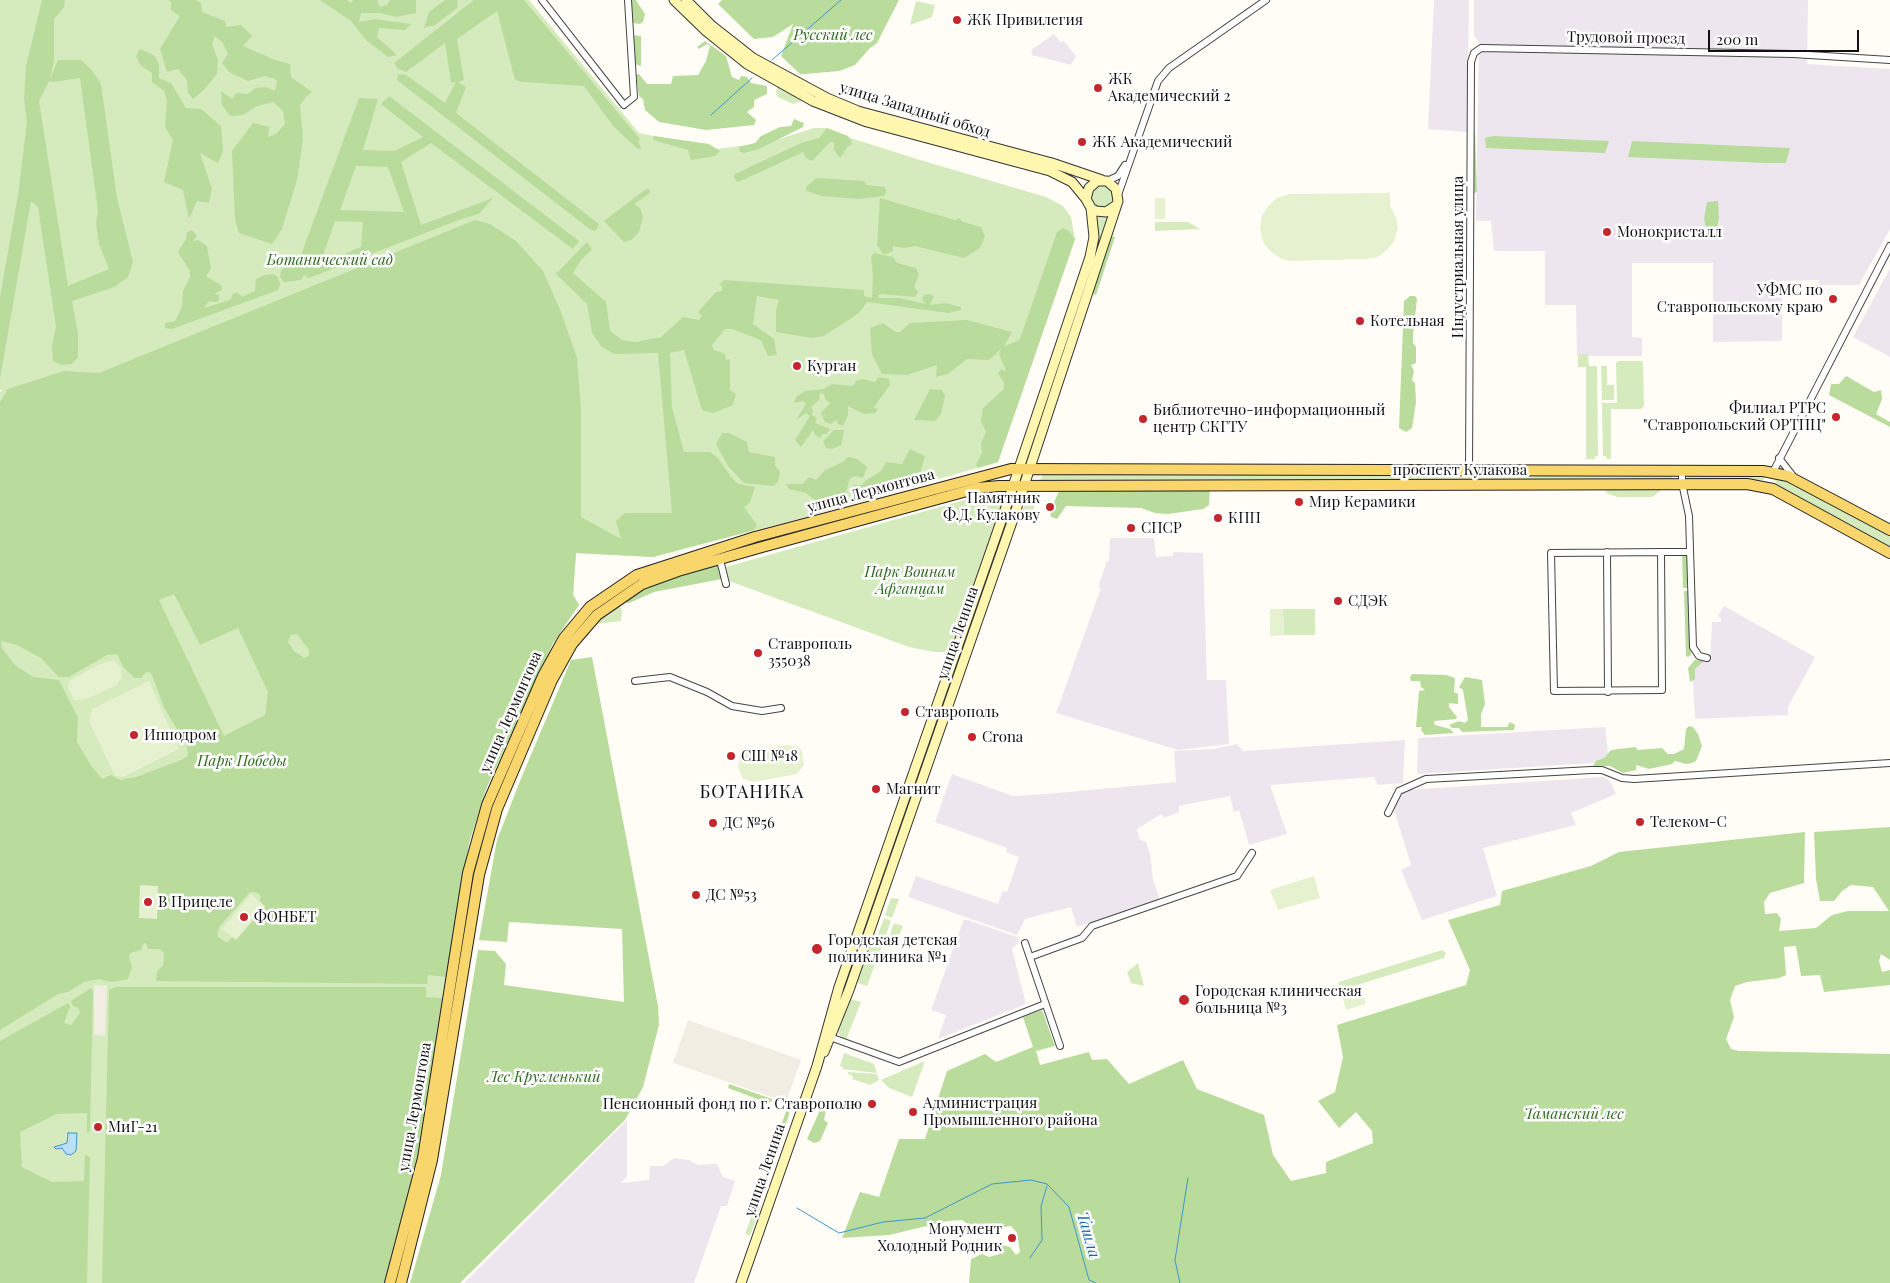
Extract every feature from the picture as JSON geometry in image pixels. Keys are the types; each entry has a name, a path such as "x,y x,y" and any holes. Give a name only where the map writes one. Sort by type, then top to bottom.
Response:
{"main road":[{"name":"улица Западный обход","path":"674,0 706,31 748,64 813,101 854,117 1050,171 1072,182 1086,198"},
{"name":"улица Западный обход","path":"686,0 712,25 753,58 828,98 858,111 1052,163 1105,181"},
{"path":"1097,181 1105,181 1116,189 1118,195 1115,206 1106,212 1096,211 1091,208 1086,198 1089,188 1097,181"},
{"name":"улица Ленина","path":"741,1283 1024,486 1115,206"},
{"name":"улица Ленина","path":"828,1036 1090,257 1094,237 1091,208"},
{"path":"1768,488 1773,466"},
{"name":"проспект Кулакова","path":"1018,469 1469,470 1682,469 1773,466 1890,530"},
{"name":"улица Лермонтова","path":"390,1283 427,1159 473,850 495,785 543,676 564,638 590,607 637,575 692,556 831,517 1004,470 1018,469"},
{"name":"проспект Кулакова","path":"1013,486 1747,484 1768,488 1890,553"},
{"name":"улица Лермонтова","path":"401,1283 427,1159 483,853 505,789 552,680 562,660 584,628 610,604 642,584 660,577 978,488 1013,486"},
{"path":"831,517 835,529"}],"street":[{"path":"542,0 624,105 634,97 628,0"},
{"path":"1118,195 1154,91 1164,74 1266,0"},
{"name":"Трудовой проезд","path":"1481,48 1793,54 1890,60"},
{"name":"Индустриальная улица","path":"1469,470 1471,62 1474,53 1481,48"},
{"path":"1105,181 1122,172 1134,149"},
{"path":"1785,468 1773,466 1890,246"},
{"path":"1784,448 1783,461 1785,468 1800,482"},
{"path":"1682,469 1682,483 1689,516 1694,647 1699,656 1707,658"},
{"path":"1661,552 1662,690 1554,691 1551,553 1607,552 1661,552 1689,552"},
{"path":"1607,552 1608,692"},
{"path":"720,560 726,584"},
{"path":"635,681 670,677 706,692 732,706 762,711 781,708"},
{"path":"1388,813 1399,791 1426,779 1602,770 1622,778 1634,779 1890,763"},
{"path":"1030,957 1082,938 1092,926 1237,876 1252,853"},
{"path":"1025,943 1060,1046"},
{"path":"828,1036 899,1062 1046,1004"}],"shaded area":[{"path":"1434,0 1469,0 1467,132 1428,129"},
{"path":"1474,0 1808,0 1807,64 1890,69 1890,229 1859,285 1819,285 1819,280 1782,281 1782,341 1713,342 1713,263 1632,263 1632,337 1642,338 1642,356 1577,356 1576,305 1545,305 1545,251 1494,251 1491,221 1476,221 1479,42 1474,36"},
{"path":"1054,34 1060,42 1064,41 1076,56 1071,65 1032,55 1031,50"},
{"path":"1890,268 1890,357 1853,337"},
{"path":"1110,538 1154,538 1156,557 1173,556 1173,552 1203,553 1207,680 1226,680 1229,744 1178,750 1056,713 1101,588 1098,587 1107,561 1109,561"},
{"path":"1724,606 1815,657 1788,707 1788,715 1695,719 1692,668 1697,661 1710,662 1712,622 1721,622 1718,616"},
{"path":"1605,727 1609,762 1417,774 1418,738"},
{"path":"1405,740 1403,783 1378,785 1374,777 1270,785 1287,834 1249,845 1239,810 1234,812 1230,796 1179,806 1179,812 1164,818 1161,814 1137,829 1140,840 1146,842 1150,854 1153,879 1160,900 1077,927 1071,907 1025,919 1017,935 908,897 916,876 998,904 1003,891 1007,892 1019,857 1006,852 1007,848 935,822 952,774 1013,796 1047,794 1176,782 1174,751 1214,749 1237,744 1243,751"},
{"path":"1603,777 1611,782 1616,794 1571,813 1576,825 1483,848 1497,896 1422,920 1401,870 1411,865 1393,806 1400,794 1409,790"},
{"path":"964,919 1017,937 1019,942 1012,949 1026,1004 938,1039 946,1015 931,1010"},
{"path":"94,985 107,986 105,1036 94,1035"},
{"path":"688,1020 801,1060 786,1102 673,1063"},
{"path":"627,1120 627,1176 621,1183 649,1180 650,1166 663,1166 674,1158 689,1160 698,1165 717,1164 723,1177 735,1181 727,1206 721,1206 694,1283 464,1283"}],"green space":[{"name":"Ботанический сад","path":"0,0 529,0 639,133 717,149 770,142 814,128 827,128 841,135 917,159 1046,197 1063,206 1071,217 1075,239 998,462 806,517 653,557 576,553 573,595 579,605 553,643 524,702 486,789 469,843 419,1159 385,1283 0,1283 0,392 3,390 0,390"},
{"path":"42,0 65,0 64,7 54,19 54,61 50,79 58,60 81,60 91,69 101,84 117,198 133,262 128,277 114,287 72,301 78,334 78,357 72,364 62,365 53,361 52,346 56,327 38,207 31,201 0,379 0,297 18,195 27,122 24,98 26,66","holes":["80,78 98,211 96,223 99,244 109,269 68,286 39,101 49,81"]},
{"path":"168,0 195,0 201,3 202,12 225,21 226,27 241,25 252,36 243,46 275,60 290,64 291,77 312,92 300,105 303,139 297,180 282,229 272,244 239,233 235,218 232,151 253,123 269,127 268,137 276,134 285,124 283,111 273,102 257,106 243,115 230,116 222,105 221,91 232,99 236,93 248,94 255,88 266,87 275,91 277,80 265,76 248,81 229,72 222,63 228,54 222,42 215,36 212,44 218,60 217,74 205,89 193,99 188,93 187,80 178,69 167,72 160,49 180,16 171,10 171,2"},
{"path":"320,0 347,0 351,3 353,0 377,0 380,7 387,5 390,0 416,0 416,13 396,17 380,13 361,13 359,22 375,19 411,24 405,30 379,28 377,37 397,55 388,57 366,40 351,21"},
{"path":"445,0 458,0 457,8 435,25 424,28 429,12"},
{"path":"474,0 524,0 640,139 638,141 641,148 638,149 614,127 584,86 515,80 497,11 457,39 464,80 458,82 466,87 456,113 599,224 596,231 591,230 397,80 398,74 406,75 445,103 456,82 451,83 445,43 406,72 398,69 394,63"},
{"path":"632,0 636,0 645,14 643,22 640,24 632,23"},
{"name":"Русский лес","path":"722,0 899,0 877,43 855,65 839,71 800,74 781,56 793,24 773,37 754,39 718,4"},
{"path":"916,1 935,5 932,17 910,25"},
{"path":"633,35 641,36 641,66 637,65 634,61"},
{"path":"705,41 726,56 732,77 739,80 741,76 747,77 751,83 767,86 767,94 754,100 754,107 747,112 756,120 754,125 706,130 659,122 645,110 643,99 639,96 636,75 639,74 647,84 671,84 673,76 698,75 706,61 710,46 707,44 699,49 697,47"},
{"path":"140,49 155,56 159,65 159,78 171,83 186,108 201,109 221,126 223,151 218,163 200,153 212,189 209,203 197,201 189,219 183,190 164,182 173,140 165,127 167,101 164,91 152,82 152,73 140,65 136,56"},
{"path":"778,85 804,100 793,104 778,97 776,92"},
{"name":"Ботанический сад","path":"389,96 579,241 573,249 431,143 401,162 421,225 493,198 479,214 464,218 309,278 304,275 301,280 284,282 280,277 281,271 286,265 298,263 359,98 378,99 363,150 394,151 423,137 381,104","holes":["356,166 388,167 404,212 340,210","335,221 363,222 361,247 320,264"]},
{"path":"794,119 804,123 803,127 759,149 744,153 740,152 739,147 755,143 761,136 780,127 791,126"},
{"path":"827,128 848,136 851,140 852,145 848,146 840,158 834,150 834,142 829,143 812,161 806,158 803,152 737,182 734,177 735,174 801,143 819,138"},
{"path":"1475,132 1477,192 1474,193 1473,134"},
{"path":"654,136 709,144 720,151 715,156 691,160 688,150 653,140"},
{"path":"1493,136 1609,141 1605,153 1486,148 1485,138"},
{"path":"1632,141 1790,148 1786,163 1628,157"},
{"path":"817,178 864,181 867,185 885,187 886,192 884,196 858,199 822,196 806,191 806,187"},
{"path":"1102,185 1110,189 1114,197 1110,205 1102,209 1094,205 1090,197 1094,189"},
{"path":"646,189 650,190 650,193 634,204 640,208 643,217 639,232 631,240 624,242 604,221"},
{"path":"1390,193 1390,206 1396,217 1398,228 1394,241 1378,257 1290,261 1280,258 1270,251 1263,242 1260,228 1262,216 1268,206 1277,198 1290,194"},
{"path":"880,198 955,220 959,218 963,222 981,227 985,237 980,248 964,258 915,246 904,248 893,246 893,251 884,255 877,245"},
{"path":"1155,198 1165,198 1165,219 1155,219"},
{"path":"1718,201 1719,218 1716,231 1707,232 1704,219 1707,202"},
{"path":"1095,216 1109,216 1029,457 1027,457 1094,253"},
{"name":"Парк Победы","path":"475,220 490,224 516,241 543,271 561,312 577,358 581,409 581,517 621,539 616,521 625,513 672,513 658,353 614,354 601,346 592,333 587,304 556,274 587,242 592,249 581,260 573,273 606,302 610,331 622,340 636,342 661,337 683,317 699,320 702,316 698,312 716,292 722,291 722,286 719,285 724,280 864,290 864,296 872,298 871,256 874,253 893,257 897,263 916,268 919,274 914,287 918,292 915,297 882,294 878,295 879,298 899,298 926,304 922,299 924,295 929,294 934,296 930,305 945,303 961,307 961,310 949,313 867,302 859,313 824,336 812,338 776,332 776,310 779,300 757,296 753,324 774,339 777,355 768,356 761,340 732,329 725,329 712,345 714,350 725,354 726,360 730,359 730,390 736,394 733,405 713,413 702,410 684,350 670,353 672,407 684,452 710,452 718,458 738,484 755,487 750,502 744,507 757,525 754,530 653,557 576,553 573,595 579,605 553,643 486,789 469,843 446,977 428,975 427,984 156,981 157,972 163,965 164,953 159,949 148,949 146,943 143,944 141,950 130,953 129,958 132,967 128,979 112,982 99,979 84,982 68,992 58,994 0,1030 0,402 8,389 64,371 99,373","holes":["174,594 200,645 238,628 268,692 265,715 224,736 159,600","297,634 309,650 309,656 304,658 294,651 288,642 291,635","1,641 17,645 41,658 59,677 69,677 107,655 117,654 124,668 135,678 141,678 146,672 151,673 164,707 187,747 188,756 136,777 120,780 111,775 102,779 92,767 77,742 78,718 59,680 33,677 15,665 2,648","250,892 258,893 261,897 256,911 227,943 217,936 219,927"]},
{"path":"1155,222 1188,222 1200,229 1155,231"},
{"path":"1063,228 1069,231 1075,239 998,462 978,468 976,464 982,453 981,444 986,431 981,422 983,408 1004,389 1004,382 998,374 1001,369 1006,371 999,354 1001,349 989,360 967,359 948,374 936,377 937,365 907,375 882,374 872,354 870,328 883,323 895,332 900,332 910,323 967,320 1012,332 1004,346 1013,343 1020,339 1057,232"},
{"path":"192,230 197,236 193,241 198,240 207,246 211,268 206,276 222,286 222,290 214,294 219,295 219,300 216,302 209,301 204,308 230,300 233,294 237,292 242,297 255,291 256,279 265,275 273,274 278,277 280,284 278,290 172,329 165,328 165,323 175,321 182,307 183,291 190,277 190,271 178,252 186,239 187,232"},
{"path":"1111,236 1115,237 1096,295 1091,293"},
{"path":"1410,296 1415,296 1417,299 1413,335 1413,343 1416,347 1416,363 1411,365 1414,371 1412,380 1415,383 1416,402 1412,428 1406,432 1399,428 1404,301"},
{"path":"1578,354 1588,354 1589,366 1597,366 1598,456 1595,456 1595,459 1586,459 1586,367 1578,367"},
{"path":"1618,361 1642,361 1644,406 1641,409 1611,409 1611,459 1607,459 1606,456 1603,456 1602,403 1617,403 1616,363"},
{"path":"1601,366 1607,366 1607,385 1614,385 1614,400 1602,400"},
{"path":"1846,376 1874,392 1881,390 1882,399 1876,414 1890,422 1890,427 1829,395 1831,384 1839,384"},
{"path":"879,377 889,379 890,385 874,407 878,409 875,413 864,414 848,406 848,415 843,426 838,424 837,420 830,424 825,422 821,413 830,403 825,399 824,394 820,393 819,400 811,407 812,415 817,418 815,423 830,429 827,434 823,434 820,438 815,435 813,430 801,447 795,440 810,416 806,413 796,420 806,404 803,401 794,403 796,397 805,391 824,389 832,384 853,386 856,381 863,379 875,382"},
{"path":"930,389 942,390 945,396 941,414 935,421 914,420"},
{"path":"834,430 844,430 841,445 832,449 826,448 823,441"},
{"path":"722,433 729,433 747,442 749,452 775,457 775,465 780,472 778,482 773,486 744,483 728,466 716,444"},
{"path":"910,449 925,456 920,474 930,476 927,483 862,501 853,489 854,485 862,485 881,471 886,462 902,464"},
{"path":"848,457 857,459 867,467 863,478 856,476 850,478 846,492 831,500 838,506 824,506 823,500 817,502 806,493 789,489 786,484 802,484 809,477 816,480 825,470 843,462"},
{"path":"1671,474 1673,479 1040,480 1043,475"},
{"path":"1686,475 1764,475 1765,477 1763,480 1688,480"},
{"path":"1782,477 1890,534 1890,548 1776,486 1775,479"},
{"path":"1210,488 1209,505 1203,509 1168,514 1155,513 1141,508 1066,506 1057,519 1051,517 1050,511 1060,489"},
{"path":"1040,489 1031,517 1021,513 1028,496"},
{"path":"1604,489 1663,489 1652,497 1618,497 1608,494"},
{"name":"Парк Воинам Афганцам","path":"972,498 989,498 998,501 1002,507 950,652 934,652 909,647 729,581 726,567"},
{"path":"1011,505 1013,506 920,767"},
{"path":"1682,554 1687,554 1688,588 1683,588"},
{"path":"714,565 718,566 722,579 654,592 629,603 625,602 653,583"},
{"path":"1684,591 1689,591 1691,655 1688,657 1686,656"},
{"path":"618,605 622,609 621,621 596,624 590,630 589,635 578,643 600,618"},
{"path":"1270,609 1283,609 1284,635 1270,636"},
{"path":"1283,609 1315,609 1315,635 1284,635"},
{"name":"Лес Кругленький","path":"592,657 658,1006 659,1025 643,1087 625,1120 460,1283 410,1283 441,1175 478,950 495,951 506,964 504,985 624,1002 622,929 509,922 507,942 479,940 497,840 520,781 571,660"},
{"path":"114,660 121,669 122,676 117,685 87,699 74,700 68,687 69,681 98,665"},
{"path":"1695,660 1704,661 1695,669 1695,679 1690,682 1688,668"},
{"path":"1413,674 1446,675 1455,678 1454,692 1458,694 1458,704 1449,703 1449,707 1457,717 1456,719 1434,721 1435,725 1450,729 1454,733 1425,735 1421,730 1422,727 1416,727 1419,691 1425,690 1421,687 1420,681 1411,681 1410,676"},
{"path":"1465,677 1482,680 1485,704 1481,714 1481,727 1507,727 1510,722 1515,725 1514,730 1462,732 1459,728 1452,728 1449,725 1459,721 1465,723 1468,720 1463,690 1459,687"},
{"name":"Ипподром","path":"149,681 179,749 123,777 115,776 89,721 92,709"},
{"path":"1689,726 1693,727 1698,734 1702,746 1696,761 1692,763 1686,764 1675,761 1672,764 1649,769 1636,765 1636,770 1623,773 1610,766 1593,766 1596,761 1604,758 1611,750 1635,747 1638,750 1662,748 1668,754 1674,754 1684,749 1686,729"},
{"path":"788,745 799,747 802,752 804,765 797,774 754,782 743,779 738,768 740,755 750,750"},
{"path":"916,779 918,780 846,990 836,1009"},
{"name":"Таманский лес","path":"1890,827 1890,960 1881,954 1879,961 1882,972 1890,970 1890,985 1824,992 1820,975 1801,976 1796,946 1784,947 1786,975 1735,986 1730,1000 1734,1017 1726,1039 1731,1049 1739,1051 1890,1054 1890,1283 969,1283 971,1259 982,1254 989,1257 1000,1254 996,1248 1001,1245 1010,1247 1016,1255 1020,1252 1017,1233 1011,1226 1004,1227 999,1233 989,1230 985,1224 971,1227 962,1220 948,1221 889,1235 842,1238 860,1192 879,1197 899,1139 925,1139 947,1071 985,1054 996,1062 1033,1047 1023,1017 1042,1010 1055,1046 1036,1051 1040,1065 1089,1052 1092,1060 1107,1059 1129,1084 1183,1060 1197,1089 1264,1115 1273,1155 1291,1181 1326,1173 1326,1162 1373,1143 1372,1131 1356,1112 1339,1128 1318,1101 1335,1092 1343,1057 1337,1025 1466,985 1470,970 1448,920 1500,905 1502,891 1591,866 1619,852 1805,832 1804,883 1770,893 1764,902 1765,914 1777,913 1781,919 1779,931 1816,928 1832,915 1848,911 1889,911 1873,887 1851,885 1842,891 1834,901 1820,901 1816,879 1814,832"},
{"path":"1314,876 1320,898 1278,910 1270,890"},
{"name":"В Прицеле","path":"140,885 158,886 157,919 139,918"},
{"name":"ФОНБЕТ","path":"251,894 265,906 236,940 222,929"},
{"path":"891,898 899,899 892,918 885,915"},
{"path":"884,918 891,921 883,943 877,937"},
{"path":"894,923 903,926 896,944 888,941"},
{"path":"870,942 882,946 867,986 855,982"},
{"path":"1442,950 1446,953 1444,958 1341,990 1338,987 1339,982"},
{"path":"1138,963 1144,986 1131,983 1127,972"},
{"path":"116,987 426,987 426,997 443,998 419,1159 385,1283 102,1283 109,990"},
{"path":"91,988 93,992 90,1131 87,1133 87,1113 57,1114 20,1132 22,1167 52,1182 84,1181 85,1155 90,1157 87,1283 0,1283 0,1041 68,1003 70,1006 64,1023 71,1025 80,1013 71,1001"},
{"path":"1362,990 1366,1004 1346,1010 1342,996"},
{"path":"850,999 861,1002 846,1040 838,1032"},
{"path":"844,1053 874,1064 877,1073 842,1069 843,1067 840,1066"},
{"path":"925,1061 912,1097 889,1088 881,1080"},
{"path":"848,1072 877,1074 879,1080 870,1085 852,1079 853,1076 848,1074"},
{"path":"729,1084 772,1099 772,1101 768,1103 728,1088"},
{"path":"788,1106 791,1106 788,1118 773,1161 769,1162 769,1159"},
{"path":"821,1108 826,1110 824,1120 828,1123 820,1141 814,1143 807,1139"},
{"path":"756,1204 761,1206 750,1236 745,1234"}],"water":[{"path":"68,1133 77,1133 76,1151 71,1155 66,1154 62,1148 56,1149 54,1147 67,1143"}],"waterway":[{"path":"772,60 841,0"},
{"path":"711,115 752,78"},
{"path":"1180,1283 1175,1260 1188,1178"},
{"name":"Ташла","path":"797,1208 839,1233 883,1222 925,1218 992,1184 1031,1180 1047,1184 1069,1207 1089,1280 1096,1283"},
{"path":"1030,1258 1042,1240 1041,1206 1047,1186"}],"place":[{"name":"ЖК Привилегия","path":"957,20"},
{"name":"ЖК Академический 2","path":"1098,88"},
{"name":"ЖК Академический","path":"1082,142"},
{"name":"Монокристалл","path":"1607,232"},
{"name":"УФМС по Ставропольскому краю","path":"1833,299"},
{"name":"Котельная","path":"1360,321"},
{"name":"Курган","path":"797,366"},
{"name":"Филиал РТРС \"Ставропольский ОРТПЦ\"","path":"1836,417"},
{"name":"Библиотечно-информационный центр СКГТУ","path":"1143,419"},
{"name":"Мир Керамики","path":"1299,502"},
{"name":"Памятник Ф.Д. Кулакову","path":"1050,507"},
{"name":"КПП","path":"1218,518"},
{"name":"СПСР","path":"1131,528"},
{"name":"СДЭК","path":"1338,601"},
{"name":"Ставрополь 355038","path":"758,653"},
{"name":"Ставрополь","path":"905,712"},
{"name":"Ипподром","path":"134,735"},
{"name":"Crona","path":"972,737"},
{"name":"СШ №18","path":"731,756"},
{"name":"Магнит","path":"876,789"},
{"name":"Телеком-С","path":"1640,822"},
{"name":"ДС №56","path":"713,823"},
{"name":"ДС №53","path":"696,895"},
{"name":"В Прицеле","path":"148,902"},
{"name":"ФОНБЕТ","path":"244,917"},
{"name":"Городская детская поликлиника №1","path":"817,949"},
{"name":"Городская клиническая больница №3","path":"1184,1000"},
{"name":"Пенсионный фонд по г. Ставрополю","path":"872,1104"},
{"name":"Администрация Промышленного района","path":"913,1112"},
{"name":"МиГ-21","path":"98,1127"},
{"name":"Монумент Холодный Родник","path":"1012,1238"}],"district":[{"name":"БОТАНИКА","path":"752,792"}]}
